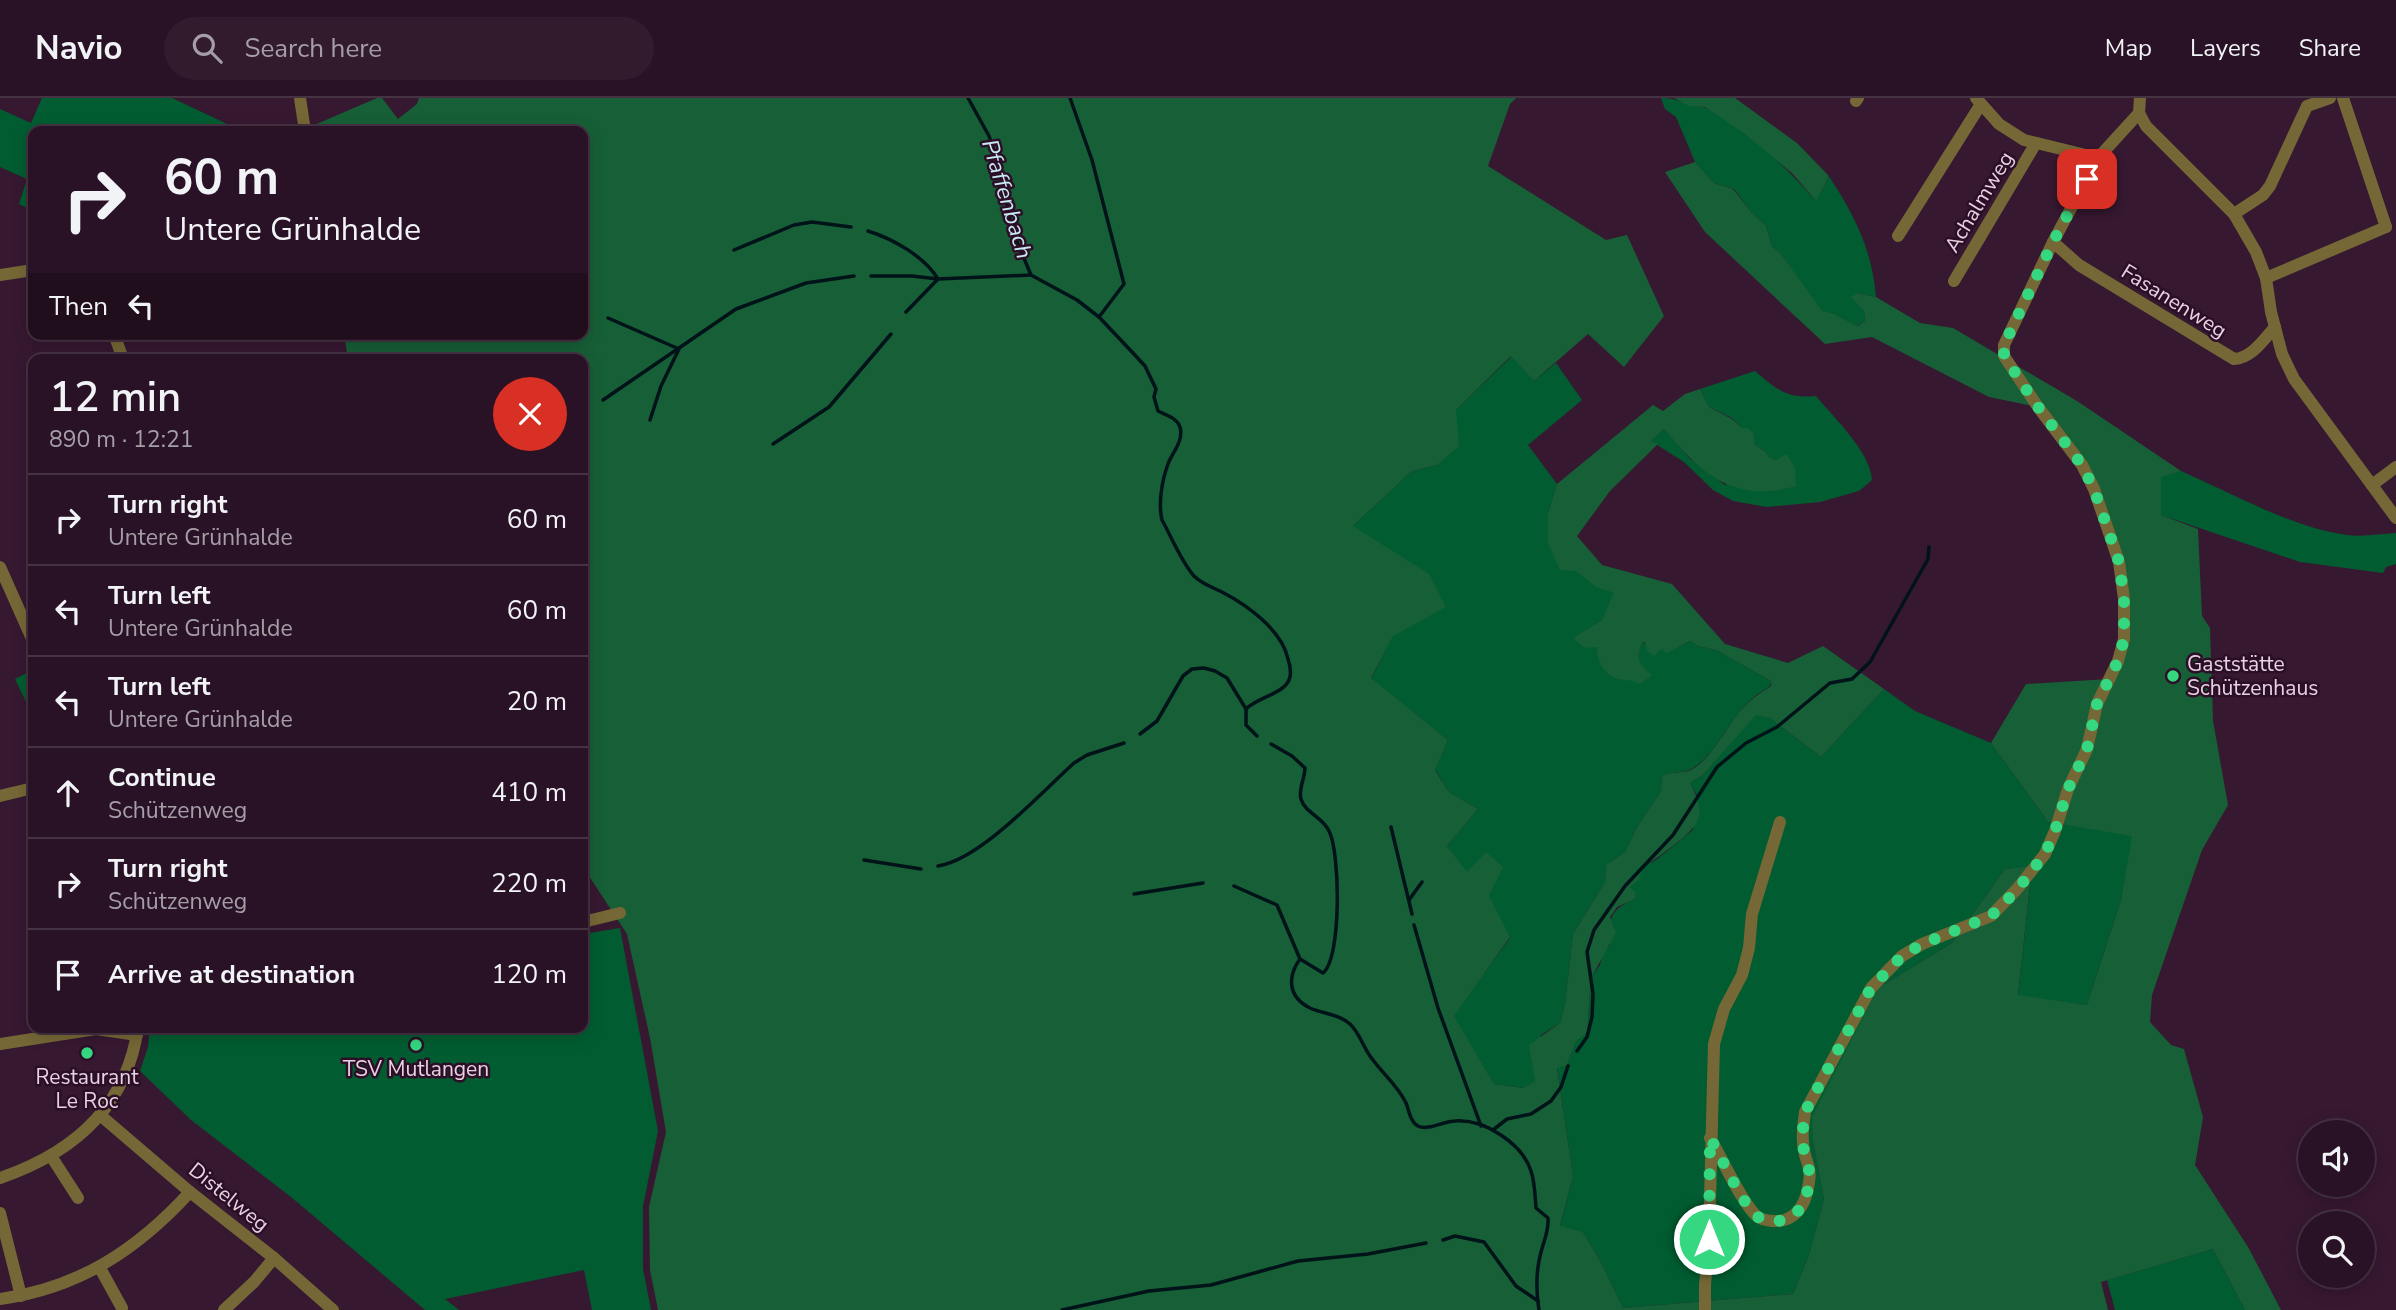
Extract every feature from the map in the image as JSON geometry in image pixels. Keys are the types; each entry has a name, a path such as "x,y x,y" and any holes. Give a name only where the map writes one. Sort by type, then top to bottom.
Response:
{"street":[{"path":"300,98 304,126"},
{"path":"2140,98 2139,113 2156,138 2234,214 2256,252 2266,278 2275,327 2294,379 2396,518"},
{"path":"2234,214 2263,195 2270,186 2308,106 2330,98"},
{"path":"2266,278 2391,230 2343,98"},
{"path":"1898,236 1978,101"},
{"name":"Achalmweg","path":"1978,101 1998,124 2024,139 2098,158"},
{"path":"1710,1138 1737,1189 1758,1217 1776,1222 1795,1216 1803,1205 1810,1182 1802,1131 1805,1112 1871,988 1902,956 1922,944 1991,916 2017,890 2038,863 2055,831 2068,789 2087,749 2097,704 2118,661 2124,639 2124,599 2119,562 2094,489 2082,465 2004,356 2004,345 2053,242 2098,158 2139,113"},
{"name":"Achalmweg","path":"1954,281 2036,143"},
{"name":"Fasanenweg","path":"2053,242 2079,265 2234,359 2249,354 2275,327"},
{"path":"0,275 28,271"},
{"path":"2372,485 2396,467"},
{"path":"0,567 28,630"},
{"path":"0,796 28,789"},
{"path":"1705,1310 1714,1044 1724,1009 1742,975 1749,948 1752,914 1780,822"},
{"path":"588,921 620,914"},
{"path":"0,1044 70,1033"},
{"path":"0,1178 25,1170 65,1148 100,1115 126,1076 137,1033"},
{"name":"Distelweg","path":"100,1115 333,1310"},
{"path":"51,1156 78,1198"},
{"path":"0,1300 21,1296 100,1268 163,1221 190,1192"},
{"path":"0,1213 21,1296"},
{"path":"224,1310 254,1282 274,1258"},
{"path":"100,1268 122,1308"}],"green space":[{"path":"42,98 172,98 231,126 28,126 28,208 19,204 27,179 0,167 0,109 31,123"},
{"path":"377,98 382,98 398,119 417,104 419,98 1516,98 1510,104 1488,166 1606,240 1627,235 1664,316 1624,367 1588,334 1534,381 1511,356 1456,410 1459,446 1437,465 1412,471 1353,526 1429,574 1446,607 1393,636 1371,678 1448,740 1435,770 1449,792 1478,809 1447,846 1467,872 1486,852 1503,867 1489,896 1510,937 1454,1016 1494,1084 1523,1088 1535,1081 1529,1045 1560,1023 1565,1004 1573,934 1605,882 1606,865 1625,852 1637,827 1661,791 1662,775 1696,767 1710,753 1741,710 1771,686 1771,681 1716,650 1698,646 1690,641 1667,653 1661,649 1654,656 1647,651 1645,642 1642,643 1640,661 1652,675 1640,684 1608,674 1600,662 1597,647 1585,648 1573,638 1602,620 1614,593 1596,587 1576,571 1560,570 1548,543 1548,513 1557,484 1653,405 1663,411 1685,394 1700,389 1709,407 1732,419 1742,428 1748,428 1754,434 1755,445 1769,457 1776,460 1787,454 1795,469 1796,486 1774,491 1737,488 1706,472 1664,429 1651,441 1658,444 1610,491 1577,536 1602,565 1672,584 1725,644 1788,663 1823,646 1884,689 1821,757 1770,718 1756,715 1703,775 1690,783 1700,811 1695,825 1674,845 1642,867 1640,879 1630,887 1635,892 1635,899 1617,907 1610,917 1616,933 1591,978 1587,1033 1576,1041 1567,1065 1557,1068 1573,1176 1560,1226 1583,1232 1623,1308 1793,1294 1809,1255 1824,1199 1813,1142 1812,1117 1878,988 1952,943 2005,869 2032,866 2018,995 2087,1005 2121,900 2132,836 2048,822 1991,743 2026,684 2108,679 2118,661 2124,599 2094,489 2038,407 1989,397 1872,337 1825,344 1705,232 1665,172 1695,162 1714,183 1733,189 1766,226 1772,246 1782,255 1822,311 1858,326 1865,321 1864,311 1851,297 1857,293 1876,297 1920,323 1953,328 2077,401 2181,471 2161,477 2161,515 2198,529 2202,616 2210,628 2213,721 2228,805 2202,850 2152,995 2150,1022 2171,1045 2184,1049 2203,1117 2195,1165 2248,1247 2281,1310 2245,1310 2213,1249 2101,1282 2108,1310 658,1310 650,1270 649,1207 666,1132 650,1038 627,934 588,875 588,354 347,354 345,340 588,340 588,126 312,126"},
{"path":"1661,98 1705,108 1723,118 1765,150 1815,200 1825,186 1828,175 1854,218 1870,263 1876,297 1857,293 1852,297 1864,311 1865,321 1857,326 1821,311 1782,255 1772,246 1766,226 1734,189 1714,183 1695,162 1676,117 1665,109"},
{"path":"1674,98 1735,98 1797,143 1828,175 1816,201 1793,174 1745,134 1705,107 1689,106"},
{"path":"1512,356 1534,381 1556,363 1582,400 1528,445 1557,484 1548,513 1572,562 1588,580 1615,593 1602,620 1574,638 1597,647 1619,679 1634,680 1642,643 1669,649 1690,641 1698,646 1716,650 1771,681 1770,686 1740,711 1717,744 1697,766 1662,775 1661,791 1637,827 1625,852 1606,865 1605,882 1573,934 1565,1004 1560,1023 1541,1035 1535,1081 1524,1088 1494,1084 1453,1016 1510,938 1447,846 1478,809 1449,792 1435,769 1448,740 1371,679 1393,635 1446,606 1353,526 1412,471 1437,465 1456,410"},
{"path":"1755,371 1789,394 1816,396 1858,446 1870,469 1872,480 1859,491 1820,502 1767,507 1733,501 1713,490 1684,462 1651,441 1664,429 1689,458 1725,485 1776,460 1755,445 1754,434 1742,428 1732,418 1709,407 1700,389"},
{"path":"2181,471 2262,509 2304,525 2347,535 2396,533 2396,564 2386,567 2383,573 2300,562 2161,515 2161,476"},
{"path":"27,673 28,706 15,679"},
{"path":"1884,689 1915,711 1991,743 2048,822 2133,835 2121,900 2087,1005 2018,996 2032,867 2005,869 1952,943 1878,988 1813,1142 1824,1199 1809,1255 1793,1294 1623,1308 1583,1232 1560,1227 1573,1176 1557,1067 1567,1065 1576,1040 1587,1033 1591,977 1610,945 1612,916 1620,907 1635,899 1630,887 1642,867 1656,860 1693,830 1697,795 1690,783 1703,775 1756,714 1770,718 1821,757"},
{"path":"620,928 658,1131 643,1206 643,1269 651,1310 592,1310 584,1270 445,1299 459,1310 425,1310 291,1197 191,1120 140,1071 149,1033 588,1033 588,933"},
{"path":"2213,1249 2245,1310 2115,1310 2107,1280"}],"waterway":[{"name":"Pfaffenbach","path":"968,98 989,136 999,165 1012,230 1031,275 1077,300 1099,317 1145,366 1156,389 1154,397 1158,411 1179,424 1179,442 1164,477 1160,507 1162,520 1189,570 1197,579 1252,611 1271,628 1284,648 1290,669 1286,685 1246,709 1246,725 1257,736"},
{"path":"1070,98 1092,160 1124,284 1099,317"},
{"path":"734,250 794,225 812,222 851,227"},
{"path":"868,231 907,249 925,263 938,279 906,312"},
{"path":"871,276 938,279 1031,275"},
{"path":"603,400 736,309 806,283 854,276"},
{"path":"608,318 679,349 661,386 650,420"},
{"path":"773,444 829,407 891,334"},
{"path":"1577,1051 1587,1037 1592,1017 1593,994 1587,952 1594,930 1625,886 1673,835 1717,767 1746,743 1777,727 1830,683 1852,679 1870,662 1928,559 1929,547"},
{"path":"1140,734 1157,721 1183,676 1192,669 1204,668 1227,678 1246,709"},
{"path":"938,866 955,861 991,838 1074,763 1087,755 1124,743"},
{"name":"Pfaffenbach","path":"1271,744 1292,756 1305,768 1301,799 1306,808 1323,822 1329,831 1333,842 1337,881 1336,927 1329,963 1323,973 1300,959 1293,973 1294,992 1297,998 1310,1008 1341,1018 1350,1024 1370,1056 1403,1097 1415,1124 1422,1127 1451,1121 1478,1124 1511,1142 1519,1151 1531,1171 1536,1208 1548,1218 1537,1273 1539,1310"},
{"path":"1391,827 1412,914"},
{"path":"864,860 921,869"},
{"path":"1409,900 1422,882"},
{"path":"1134,894 1203,883"},
{"path":"1234,886 1277,905 1300,959"},
{"path":"1414,925 1438,1008 1481,1126"},
{"path":"1493,1130 1507,1119 1531,1114 1551,1101 1561,1087 1568,1066"},
{"path":"1443,1240 1455,1236 1484,1242 1516,1286 1538,1301"},
{"path":"1062,1310 1149,1291 1211,1285 1298,1261 1368,1254 1426,1243"}],"place":[{"name":"Gaststätte Schützenhaus","path":"2173,676"},
{"name":"TSV Mutlangen","path":"416,1045"},
{"name":"Restaurant Le Roc","path":"87,1053"}],"route":[{"path":"1709,1239 1710,1138 1737,1189 1758,1217 1776,1222 1795,1216 1803,1205 1810,1182 1802,1131 1805,1112 1871,988 1902,956 1922,944 1991,916 2017,890 2045,854 2068,789 2087,749 2097,704 2118,661 2124,639 2124,599 2119,562 2107,523 2082,465 2004,356 2004,345 2053,242 2087,179"}]}
